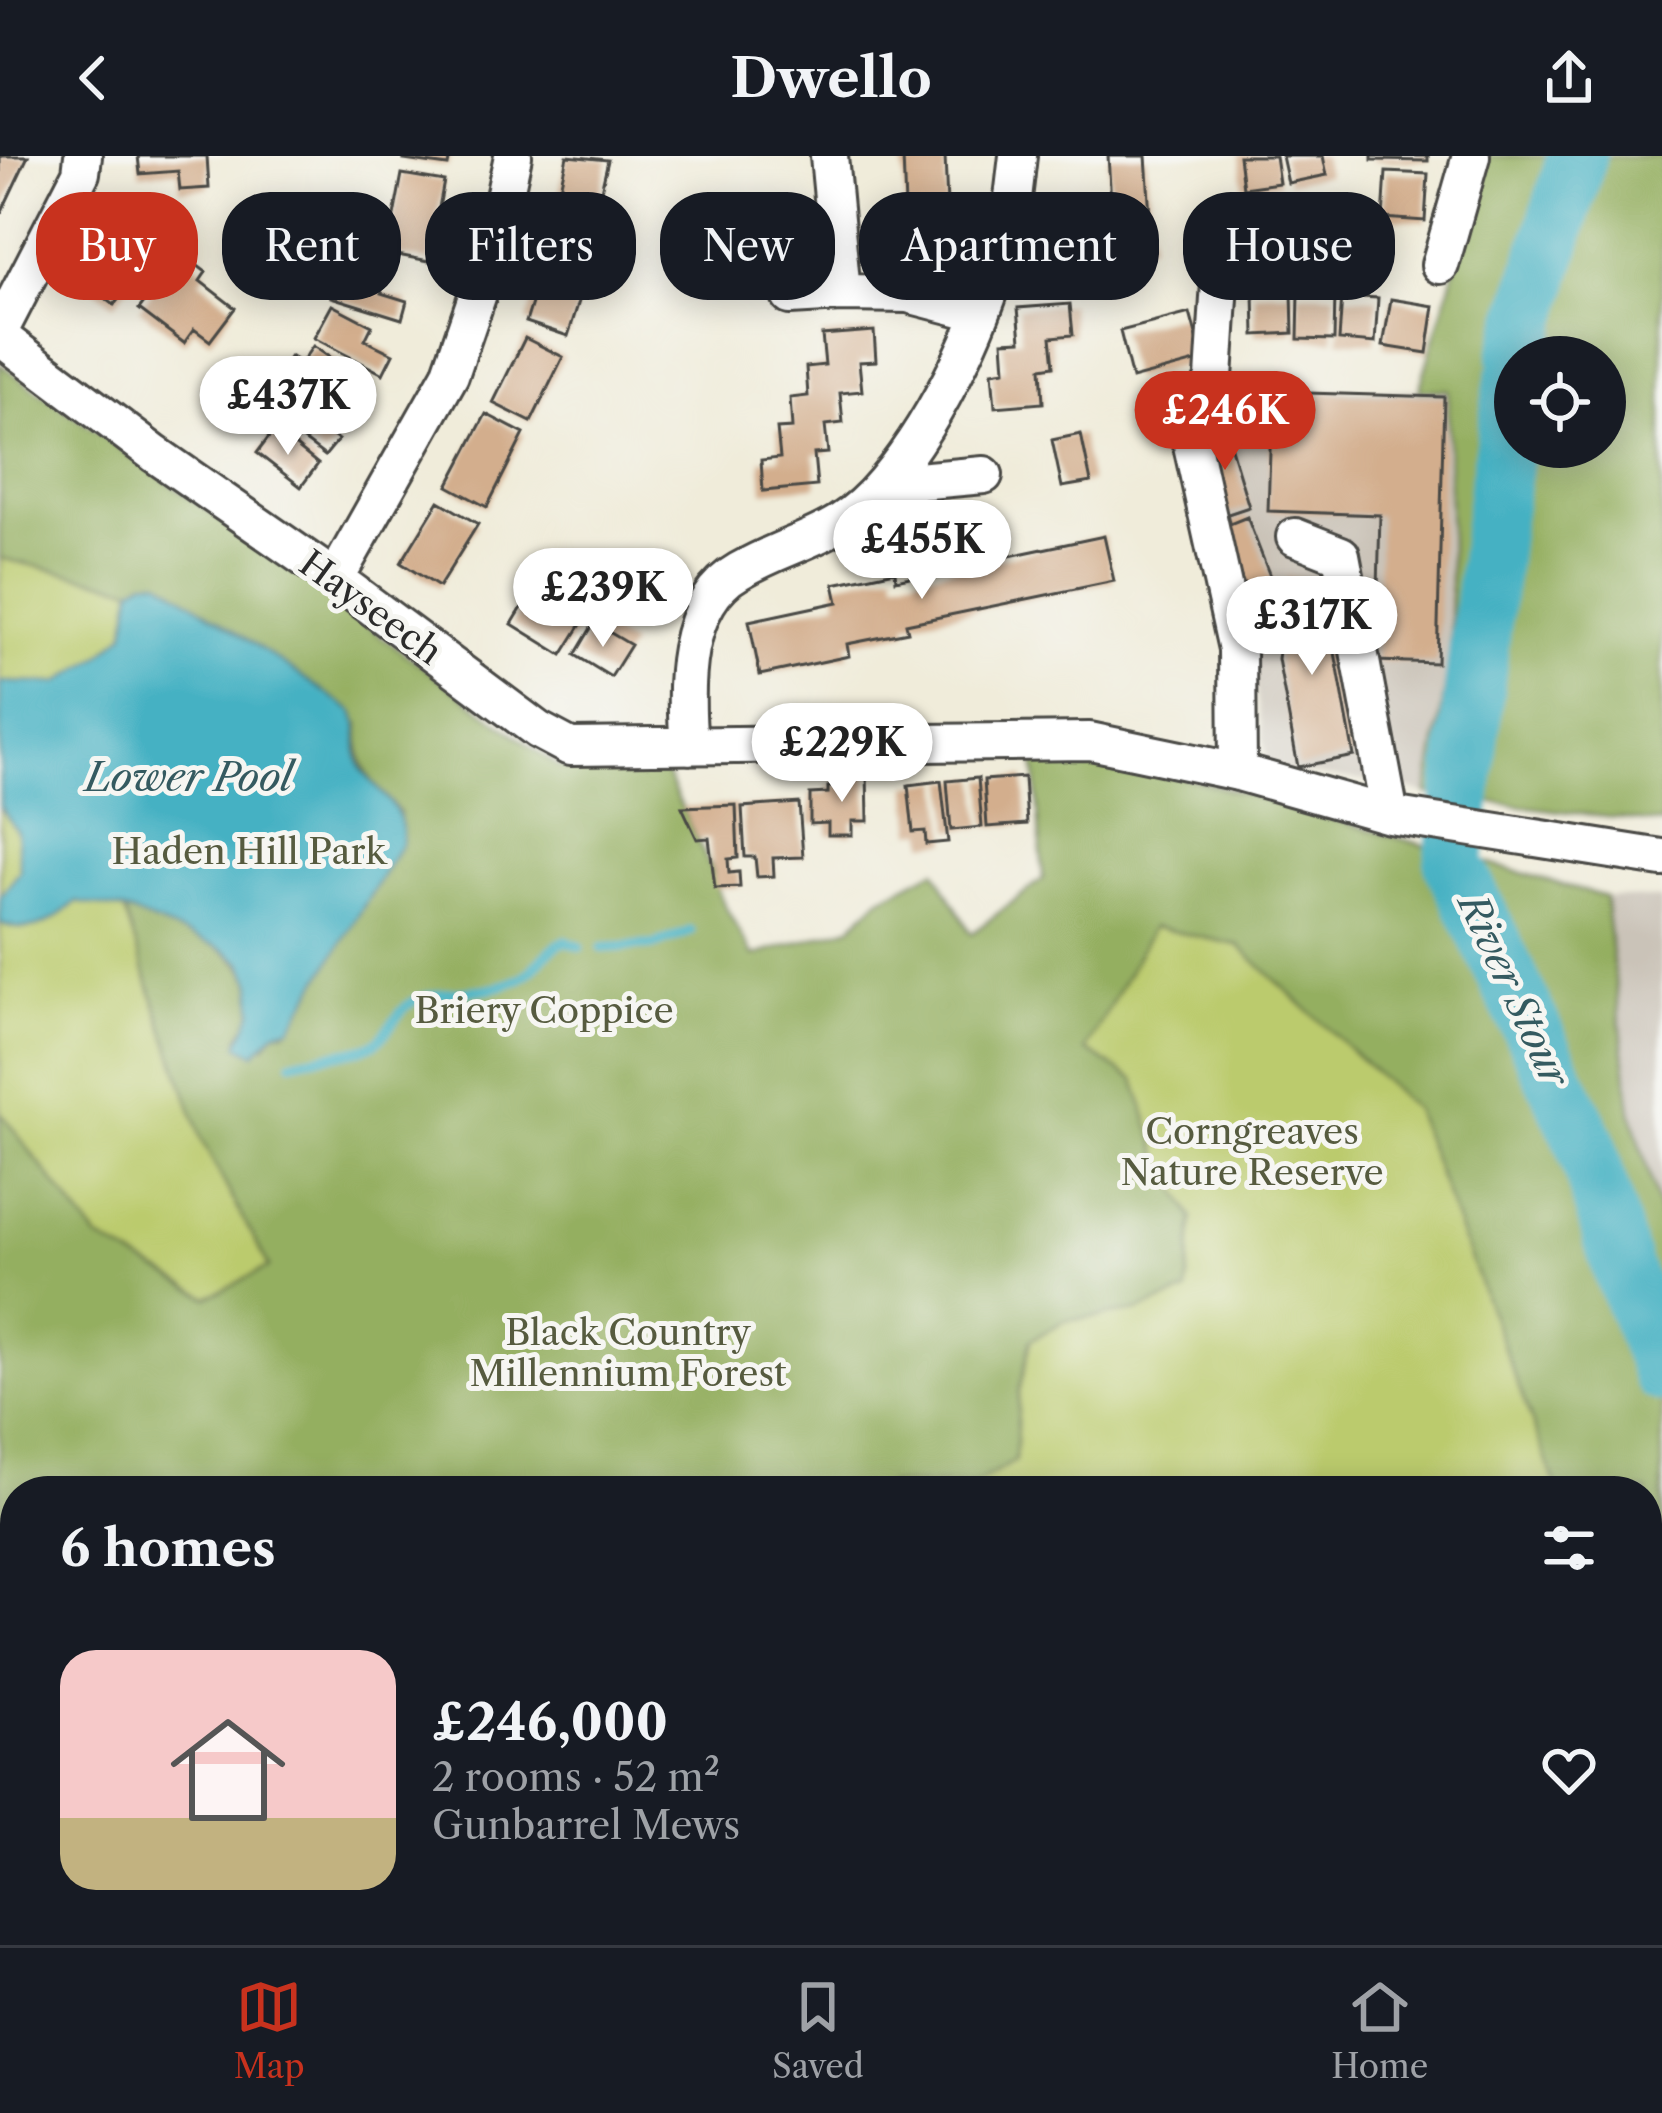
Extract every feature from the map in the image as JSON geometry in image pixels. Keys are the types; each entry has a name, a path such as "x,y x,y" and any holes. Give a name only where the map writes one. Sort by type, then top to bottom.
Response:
{"street":[{"path":"0,334 81,173 83,156"},
{"path":"335,578 450,375 492,253 513,156"},
{"path":"829,156 842,293"},
{"path":"689,746 685,699 691,657 700,619 713,592 737,572 827,533 856,512 917,440 981,313 1008,230 1018,156"},
{"path":"1440,265 1471,156"},
{"path":"835,293 908,294 981,313"},
{"path":"1219,300 1214,378 1195,422 1192,446 1238,649 1238,772"},
{"name":"Hayseech","path":"0,334 155,454 569,747 1090,741 1238,772 1408,816 1662,858"},
{"path":"884,484 984,475"},
{"path":"1295,537 1342,555 1408,816"}],"shaded area":[{"path":"1448,389 1451,655 1427,794 1385,783 1269,770 1248,642 1203,437 1220,403 1258,391"},
{"path":"1605,897 1662,899 1662,1223 1631,1111"}],"green space":[{"path":"1483,156 1662,156 1662,824 1427,794 1451,655 1448,390 1419,390"},
{"name":"Corngreaves Nature Reserve","path":"0,364 559,767 666,774 724,904 753,956 851,927 878,900 935,870 971,934 1043,879 1034,751 1203,781 1605,897 1631,1111 1662,1223 1662,1476 0,1476"},
{"name":"Briery Coppice","path":"0,364 559,767 666,774 724,904 753,956 851,927 878,900 935,870 971,934 1043,879 1034,751 1091,751 1605,897 1631,1111 1662,1223 1662,1476 1552,1476 1414,1109 1238,945 1153,927 1086,1050 1135,1080 1161,1160 1193,1218 1187,1292 1138,1311 1064,1321 1031,1340 1019,1392 1015,1461 989,1476 0,1476 0,1112 97,1238 208,1297 269,1267 202,1141 124,910 189,933 231,957 246,972 254,991 252,1013 239,1038 265,1046 275,1032 286,1031 400,813 367,774 360,724 146,580 133,588 0,558"}],"water":[{"name":"Lower Pool","path":"146,580 160,580 354,712 362,769 401,821 401,844 291,1027 275,1032 255,1053 238,1045 253,1011 252,983 242,962 221,948 124,910 76,902 32,928 0,923 0,897 20,871 17,832 0,806 0,682 58,683 99,657 125,633 133,588"}],"building":[{"path":"0,156 28,156 0,215"},
{"path":"138,156 207,156 209,188 180,190 178,171 140,174"},
{"path":"405,156 450,156 448,166 404,160"},
{"path":"567,156 608,160 601,192 559,192"},
{"path":"903,156 945,156 946,192 904,192"},
{"path":"1108,156 1146,156 1148,192 1110,192"},
{"path":"1239,156 1275,156 1279,183 1243,188"},
{"path":"1282,156 1323,156 1327,175 1288,183"},
{"path":"1372,156 1428,156 1428,161 1372,160"},
{"path":"1386,172 1428,174 1425,221 1395,219 1395,192 1385,192"},
{"path":"402,174 444,181 442,192 425,192 425,260 401,256"},
{"path":"198,266 206,272 200,281 235,308 210,341 194,329 184,343 139,309 146,300 198,300"},
{"path":"341,300 407,301 402,319"},
{"path":"533,300 579,300 568,336 526,322"},
{"path":"1254,300 1292,300 1293,333 1255,335"},
{"path":"1299,300 1335,300 1334,340 1298,339"},
{"path":"1342,300 1378,300 1375,343 1339,340"},
{"path":"1391,300 1434,306 1427,353 1383,346"},
{"path":"1070,304 1073,335 1051,337 1054,366 1041,368 1043,403 995,407 992,372 1005,370 1003,341 1021,340 1018,308"},
{"path":"332,305 372,326 365,340 393,354 383,374 314,338"},
{"path":"1190,313 1203,360 1132,379 1120,331"},
{"path":"874,331 876,361 859,362 862,391 840,393 843,423 825,425 828,453 814,454 817,486 763,491 761,460 780,458 777,429 792,428 790,398 808,396 806,367 825,365 822,335"},
{"path":"525,338 563,357 531,422 493,403"},
{"path":"313,346 351,372 343,383 367,400 353,420 279,371 290,356 301,363"},
{"path":"287,385 323,413 316,423 338,440 325,456 267,412"},
{"path":"1272,392 1444,397 1437,663 1376,661 1380,515 1268,511"},
{"path":"486,414 524,434 487,507 448,486"},
{"path":"1225,428 1249,507 1222,516 1203,437"},
{"path":"275,429 318,464 301,487 257,453"},
{"path":"1081,434 1091,482 1062,487 1052,440"},
{"path":"439,501 478,524 439,587 401,563"},
{"path":"1247,517 1280,602 1254,611 1222,527"},
{"path":"1104,536 1114,581 906,624 908,632 847,644 849,656 760,675 749,621 838,602 834,584 895,571 896,580"},
{"path":"1287,577 1327,581 1320,652 1334,647 1354,756 1298,767 1278,659"},
{"path":"535,586 585,618 562,655 512,624"},
{"path":"594,623 631,645 611,677 575,655"},
{"path":"867,773 868,821 852,821 852,835 828,835 828,823 810,824 810,794 828,793 828,787 840,786 840,774"},
{"path":"1024,777 1027,824 987,827 984,780"},
{"path":"978,778 982,827 951,830 947,781"},
{"path":"941,781 948,842 926,844 925,831 913,832 908,785"},
{"path":"799,803 803,857 773,858 774,876 757,877 755,857 745,857 742,807"},
{"path":"736,805 738,858 728,859 729,873 739,872 740,887 715,888 709,838 697,839 682,807"}],"waterway":[{"name":"River Stour","path":"1524,336 1577,156"},
{"name":"River Stour","path":"1502,468 1454,864 1585,1141 1622,1269 1662,1373"},
{"path":"602,948 655,945 691,931"},
{"path":"292,1062 367,1047 413,1002 504,985 523,977 565,941 580,947"}],"park label":[{"name":"Haden Hill Park","path":"249,851"},
{"name":"Black Country Millennium Forest","path":"628,1352"}]}
